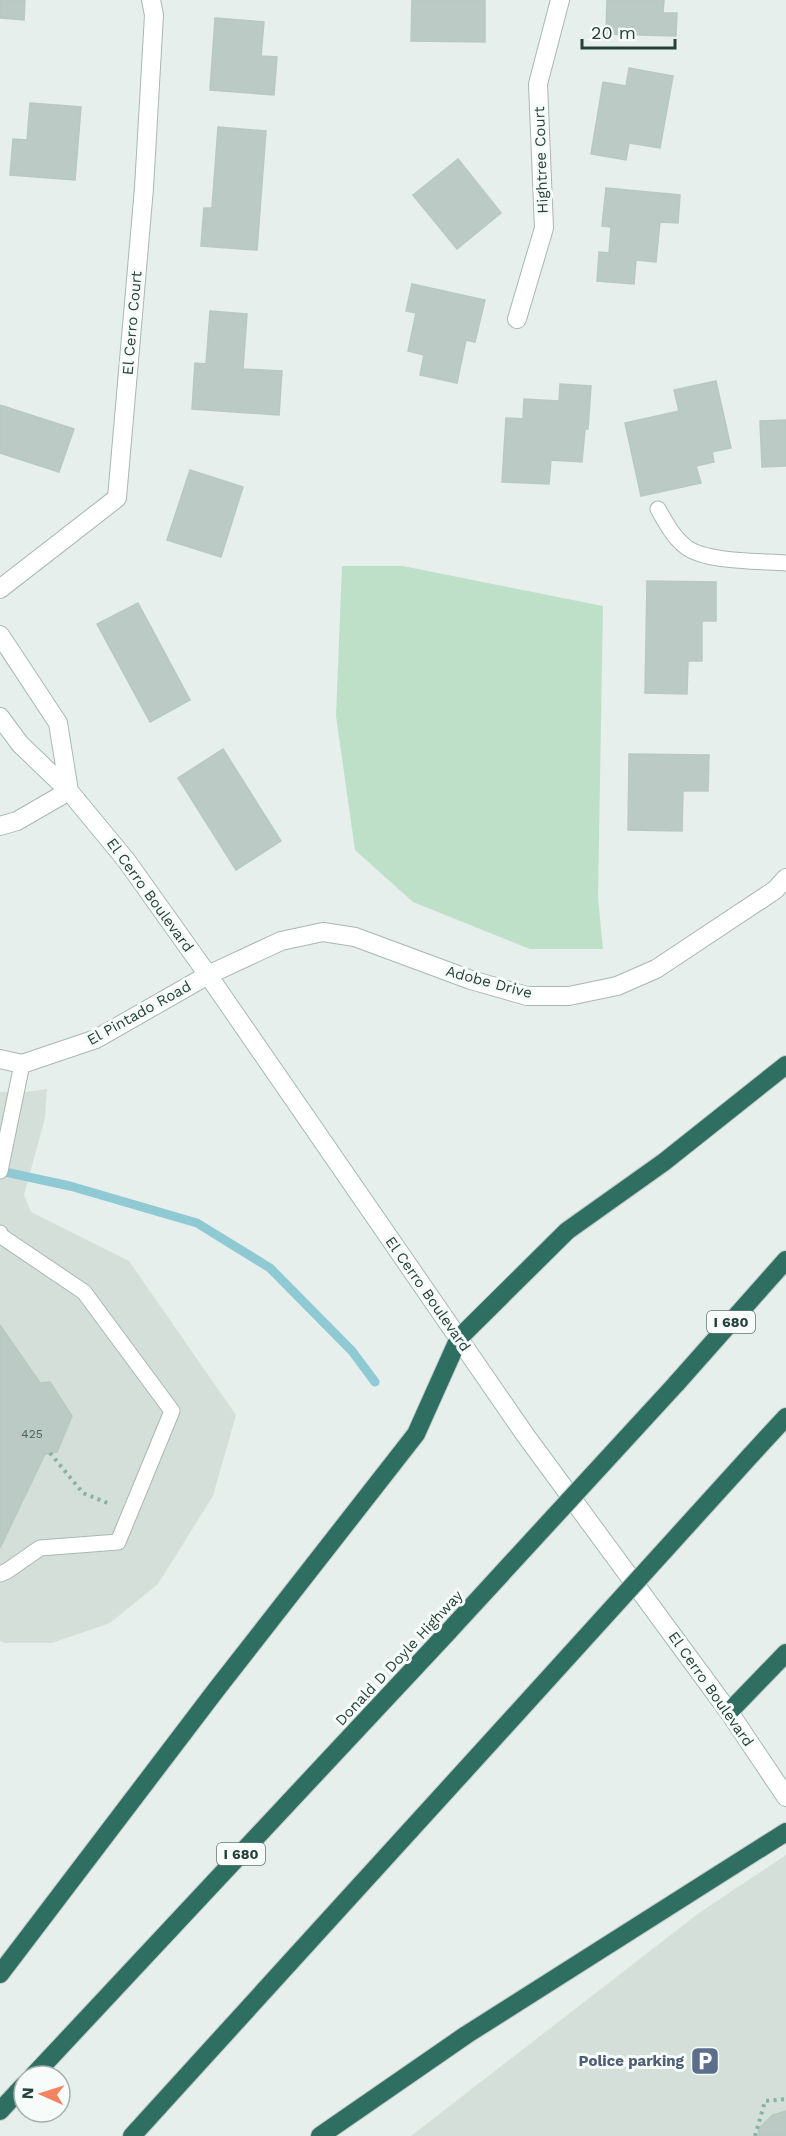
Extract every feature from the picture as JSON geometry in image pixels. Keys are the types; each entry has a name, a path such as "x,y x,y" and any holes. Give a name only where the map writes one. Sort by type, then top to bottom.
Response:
{"highway":[{"path":"0,1974 216,1690 416,1434 459,1338 567,1231 664,1162 786,1065"},
{"name":"Donald D Doyle Highway","path":"44,2064 449,1631 676,1384 786,1260"},
{"path":"132,2136 786,1417"},
{"path":"729,1712 786,1653"},
{"path":"320,2136 466,2035 786,1832"},
{"path":"0,2111 12,2098"}],"street":[{"name":"El Cerro Court","path":"0,589 117,498 144,188 154,15 151,0"},
{"name":"Hightree Court","path":"517,319 544,228 538,84 560,0"},
{"name":"El Cerro Boulevard","path":"0,635 58,723 69,790"},
{"name":"El Cerro Boulevard","path":"0,717 20,744 69,790 126,860 526,1436 729,1712 786,1797"},
{"path":"0,826 17,821 69,790"},
{"name":"Adobe Drive","path":"208,975 281,941 323,932 355,937 471,980 527,996 569,996 617,986 657,969 775,890 786,878"},
{"name":"El Pintado Road","path":"22,1064 96,1039 208,975"},
{"path":"0,1059 22,1064"}],"lane":[{"path":"658,509 674,535 687,548 703,556 786,563"},
{"path":"0,1171 22,1064"},
{"path":"0,1233 1,1236 84,1292 172,1411 118,1542 40,1548 0,1574"}],"path":[{"path":"50,1453 83,1493 130,1512"},
{"path":"754,2136 765,2101 786,2099"}],"shaded area":[{"path":"47,1089 45,1118 24,1195 31,1212 129,1261 236,1415 213,1496 158,1584 110,1623 52,1643 5,1643 0,1641 0,1092"},
{"path":"786,1855 786,2136 411,2136 699,1913"}],"green space":[{"path":"342,566 403,566 603,606 598,897 603,949 530,949 413,902 355,850 336,716"}],"building":[{"path":"0,0 25,0 24,20 0,18"},
{"path":"412,0 485,0 485,42 411,41"},
{"path":"607,0 664,0 663,13 677,13 676,36 606,34"},
{"path":"215,18 264,22 261,56 277,57 274,95 210,90"},
{"path":"629,68 673,76 660,148 629,143 626,160 591,154 603,82 626,86"},
{"path":"30,103 81,107 75,180 10,175 13,139 27,140"},
{"path":"218,127 266,131 257,250 201,246 204,208 212,208"},
{"path":"458,159 501,213 457,249 413,195"},
{"path":"606,188 680,195 678,223 660,222 656,262 636,260 634,284 597,281 599,252 609,253 611,227 602,226"},
{"path":"412,284 485,300 475,342 466,340 457,383 420,375 424,355 408,351 416,313 406,311"},
{"path":"210,311 247,314 243,369 282,371 279,415 192,409 195,363 206,364"},
{"path":"716,381 731,448 712,452 714,462 696,466 701,483 641,496 625,423 679,411 674,390"},
{"path":"560,384 591,386 588,429 585,429 582,462 551,460 549,484 502,482 506,418 523,419 524,399 559,401"},
{"path":"0,405 74,429 59,472 0,453"},
{"path":"786,420 786,466 762,467 760,421"},
{"path":"190,470 243,487 221,557 167,540"},
{"path":"647,581 716,582 716,621 702,621 702,661 688,661 687,694 645,693"},
{"path":"138,603 190,700 150,722 97,624"},
{"path":"223,749 281,841 236,870 178,778"},
{"path":"629,754 709,755 708,791 683,791 682,831 628,830"},
{"path":"0,1325 40,1383 50,1382 72,1416 57,1452 45,1454 0,1548"},
{"path":"786,2111 786,2136 759,2136 758,2129 773,2115"}],"waterway":[{"path":"0,1171 70,1186 197,1223 270,1268 352,1351 375,1382"}],"place":[{"name":"Police parking","path":"705,2061"}]}
